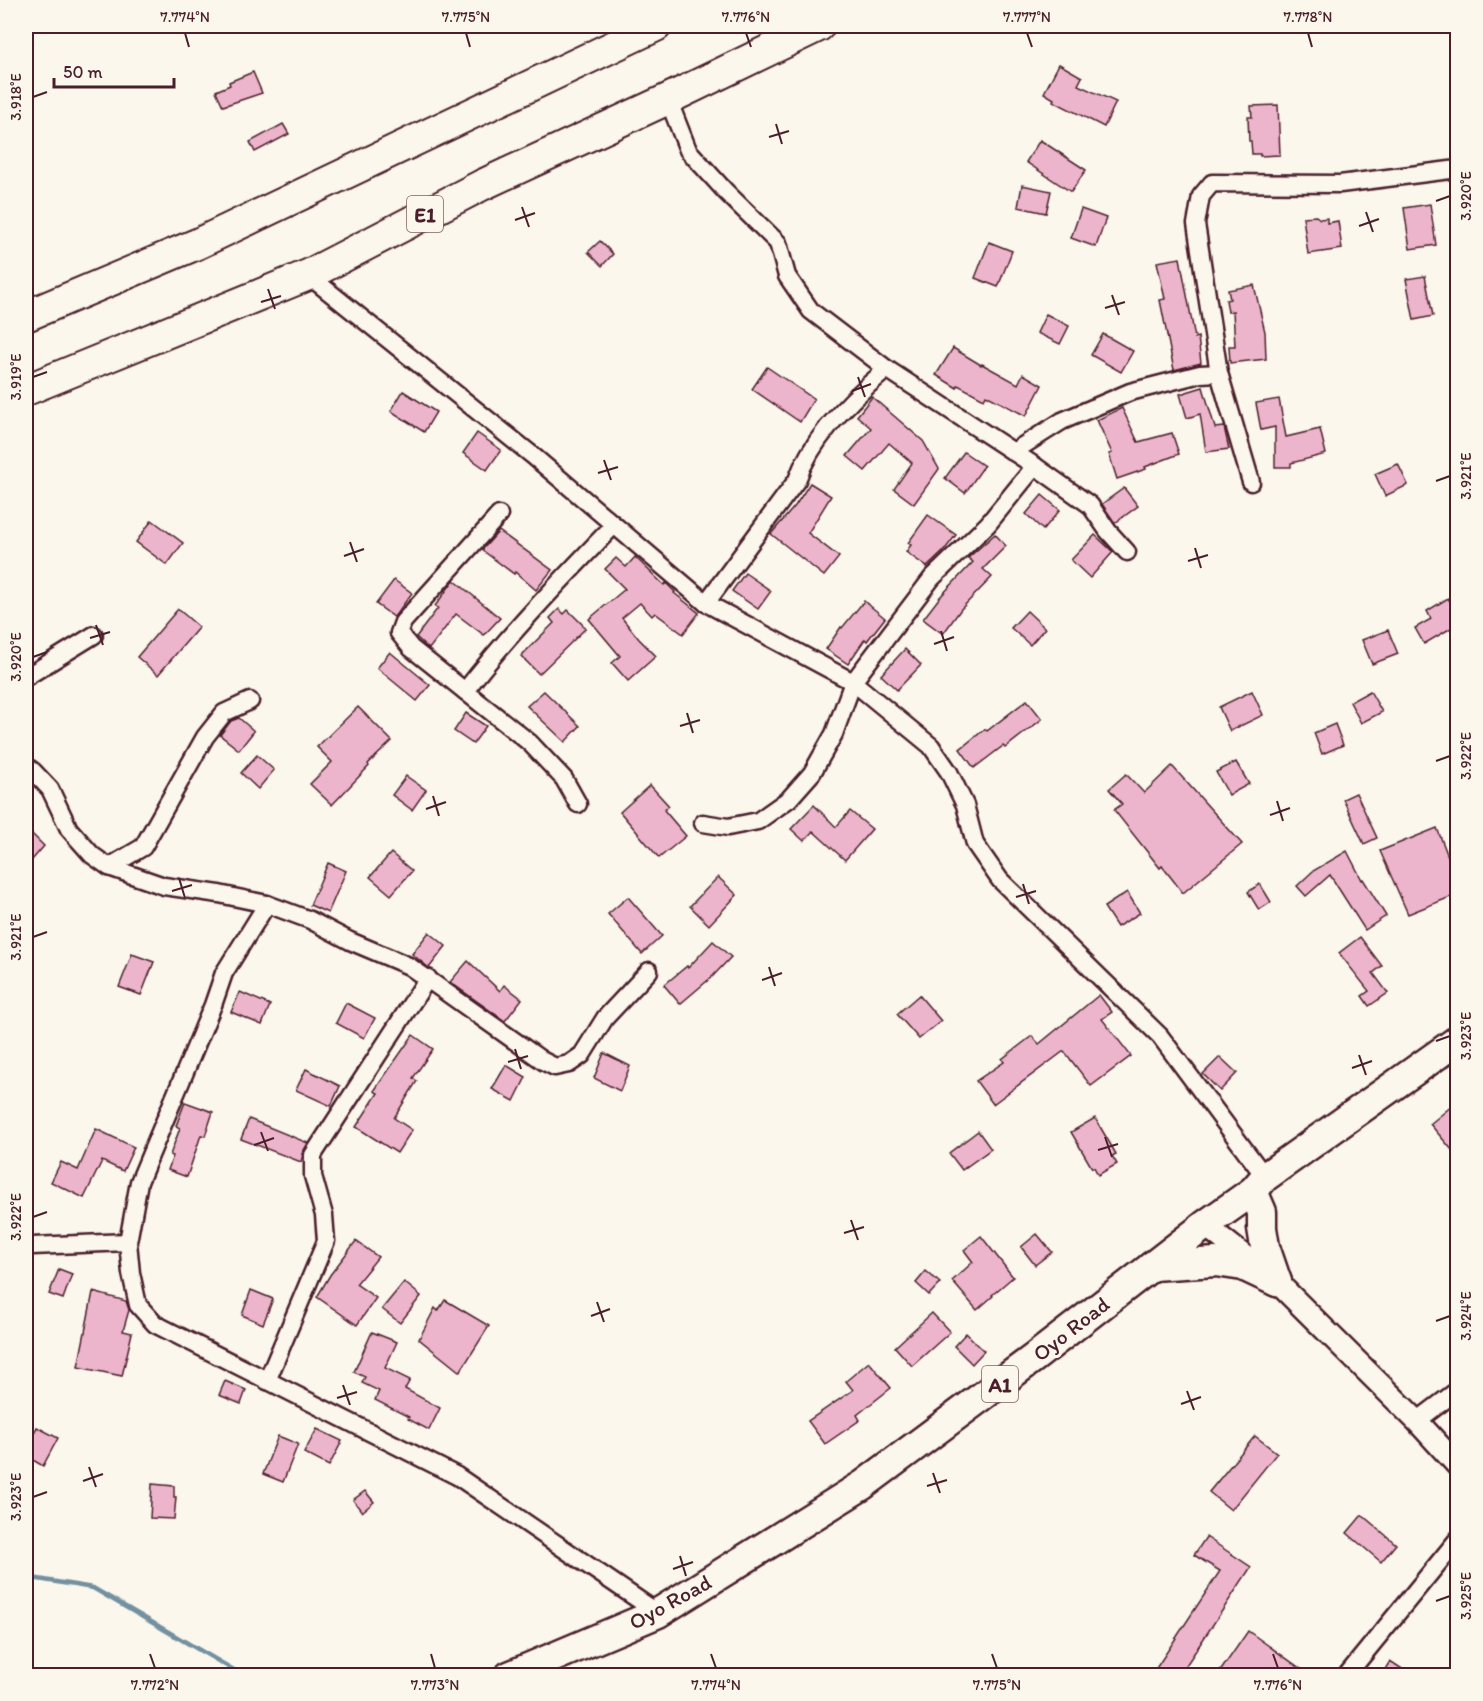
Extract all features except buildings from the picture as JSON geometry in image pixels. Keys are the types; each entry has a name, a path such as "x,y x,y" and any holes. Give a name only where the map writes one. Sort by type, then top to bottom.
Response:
{"highway":[{"path":"26,316 197,244 656,26"},
{"name":"E1","path":"26,390 308,275 482,185 819,26"},
{"name":"Oyo Road","path":"509,1676 658,1613 863,1485 1035,1357 1259,1184 1458,1040"},
{"path":"1259,1184 1265,1246 1277,1282"},
{"path":"1152,1266 1216,1262 1243,1266 1277,1282"}],"street":[{"path":"668,99 688,150 726,192 778,243 787,276 811,311 887,369 1035,466 1090,506 1127,552"},
{"path":"1251,483 1219,373 1196,224 1201,196 1212,183 1340,184 1458,170"},
{"path":"308,275 524,448 706,603 853,682 931,746 949,772 965,805 975,844 1000,880 1160,1036 1259,1184"},
{"path":"706,603 797,480 804,461 824,433 860,391 887,369"},
{"path":"1013,452 1062,421 1130,392 1200,374 1219,373"},
{"path":"703,823 728,827 758,820 789,800 812,773 834,734 853,682 932,578 988,524 1035,466"},
{"path":"499,515 403,622 399,633 411,648 530,743 564,779 578,804"},
{"path":"465,690 503,642 614,525"},
{"path":"26,677 94,635"},
{"path":"109,867 143,847 205,737 224,713 250,701"},
{"path":"26,766 50,789 69,829 92,855 109,867 164,886 267,904 310,920 350,941 409,966 543,1061 555,1067 569,1064 582,1055 605,1018 650,971"},
{"path":"267,904 224,973 213,1005 139,1182 128,1242 131,1273 138,1305 155,1324 457,1476 658,1613"},
{"path":"267,1381 326,1241 324,1215 313,1176 313,1155 428,978"},
{"path":"1205,1225 1277,1282 1417,1421 1458,1466"},
{"path":"26,1248 128,1242"},
{"path":"1417,1421 1458,1390"},
{"path":"1346,1676 1458,1539"}],"waterway":[{"path":"26,1577 93,1588 244,1676"}]}
